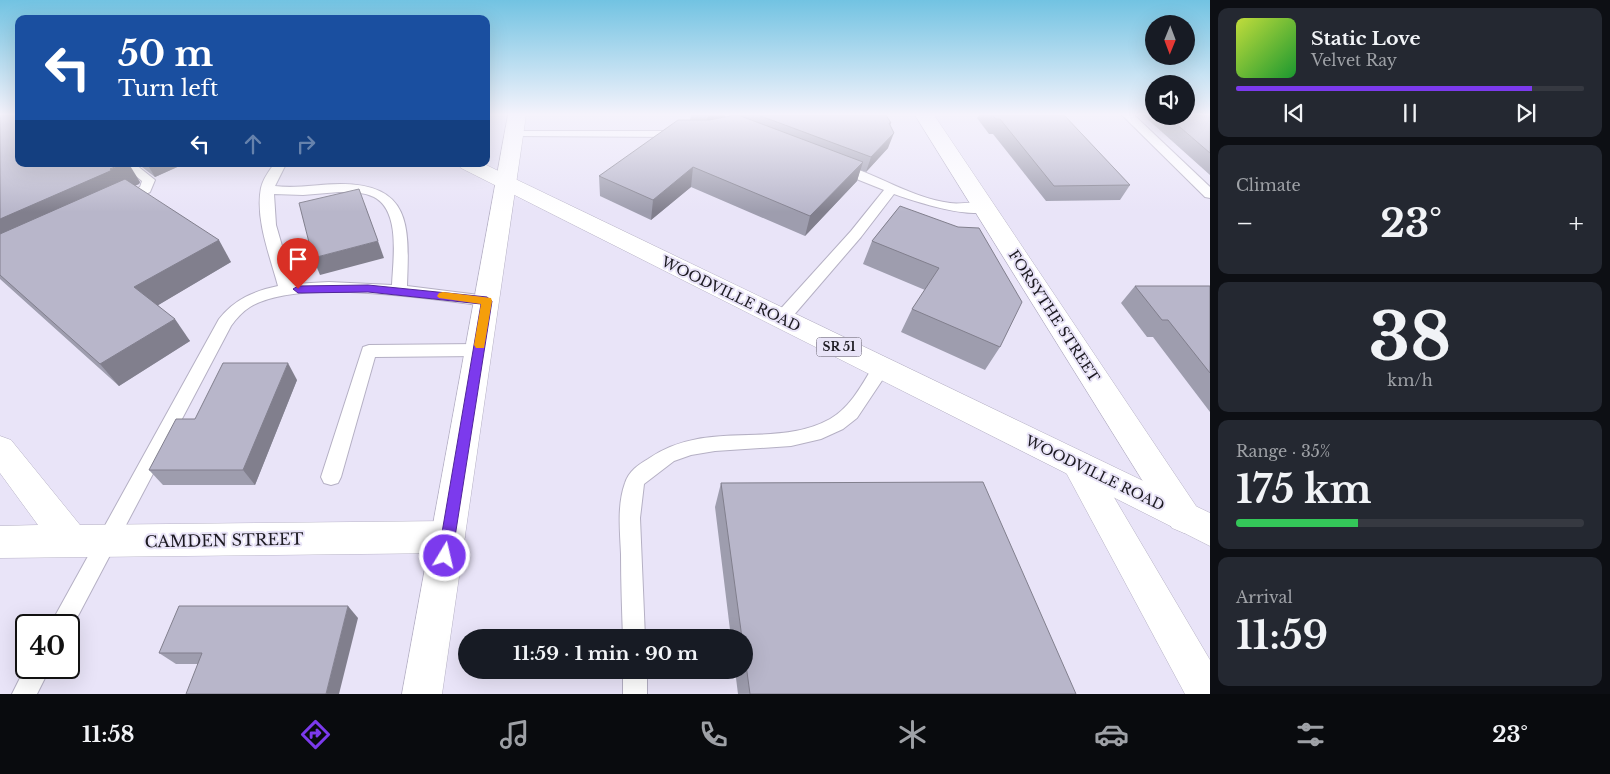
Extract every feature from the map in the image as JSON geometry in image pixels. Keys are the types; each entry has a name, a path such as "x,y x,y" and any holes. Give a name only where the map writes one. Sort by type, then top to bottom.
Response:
{"street":[{"path":"422,694 512,147"},
{"name":"FORSYTHE STREET","path":"945,147 1184,517"},
{"name":"WOODVILLE ROAD","path":"474,167 1210,530"},
{"path":"0,449 71,541"},
{"path":"1078,465 1207,694"},
{"name":"CAMDEN STREET","path":"0,542 448,537"}],"lane":[{"path":"1161,147 1210,194"},
{"path":"827,163 949,207 984,208"},
{"path":"111,207 145,189 150,180 131,167"},
{"path":"278,167 267,189 269,228 288,290"},
{"path":"267,189 296,192 342,188 362,190 381,196 391,203 396,214 401,237 399,291"},
{"path":"781,319 856,234 892,188"},
{"path":"67,614 225,323 236,308 264,294 288,290 368,288 487,301"},
{"path":"331,477 369,351 479,350"},
{"path":"634,629 630,516 635,481 656,461 685,448 807,435 836,424 858,405 881,368"},
{"path":"24,694 32,679"},
{"path":"635,679 636,694"}],"building":[{"path":"0,147 15,147 15,167 115,167 108,172 0,219"},
{"path":"639,147 824,147 863,162 810,216 693,167 653,200 599,176"},
{"path":"845,147 880,147 871,157"},
{"path":"1023,147 1095,147 1130,185 1054,186"},
{"path":"1203,147 1210,147 1210,153"},
{"path":"125,179 219,240 134,287 175,319 100,364 0,275 0,234"},
{"path":"359,189 378,241 313,258 299,203"},
{"path":"900,206 958,227 979,228 1022,302 1000,347 912,309 939,268 872,241"},
{"path":"1135,286 1210,286 1210,373 1168,320 1162,320"},
{"path":"223,363 288,363 243,470 149,470 176,419 195,419"},
{"path":"983,482 1076,694 750,694 748,679 753,679 753,629 741,629 721,483"},
{"path":"179,606 348,606 326,694 186,694 202,653 159,653"}],"slow traffic":[{"path":"443,296 487,301 480,345"}],"route":[{"path":"298,289 368,288 487,301 445,556"}]}
